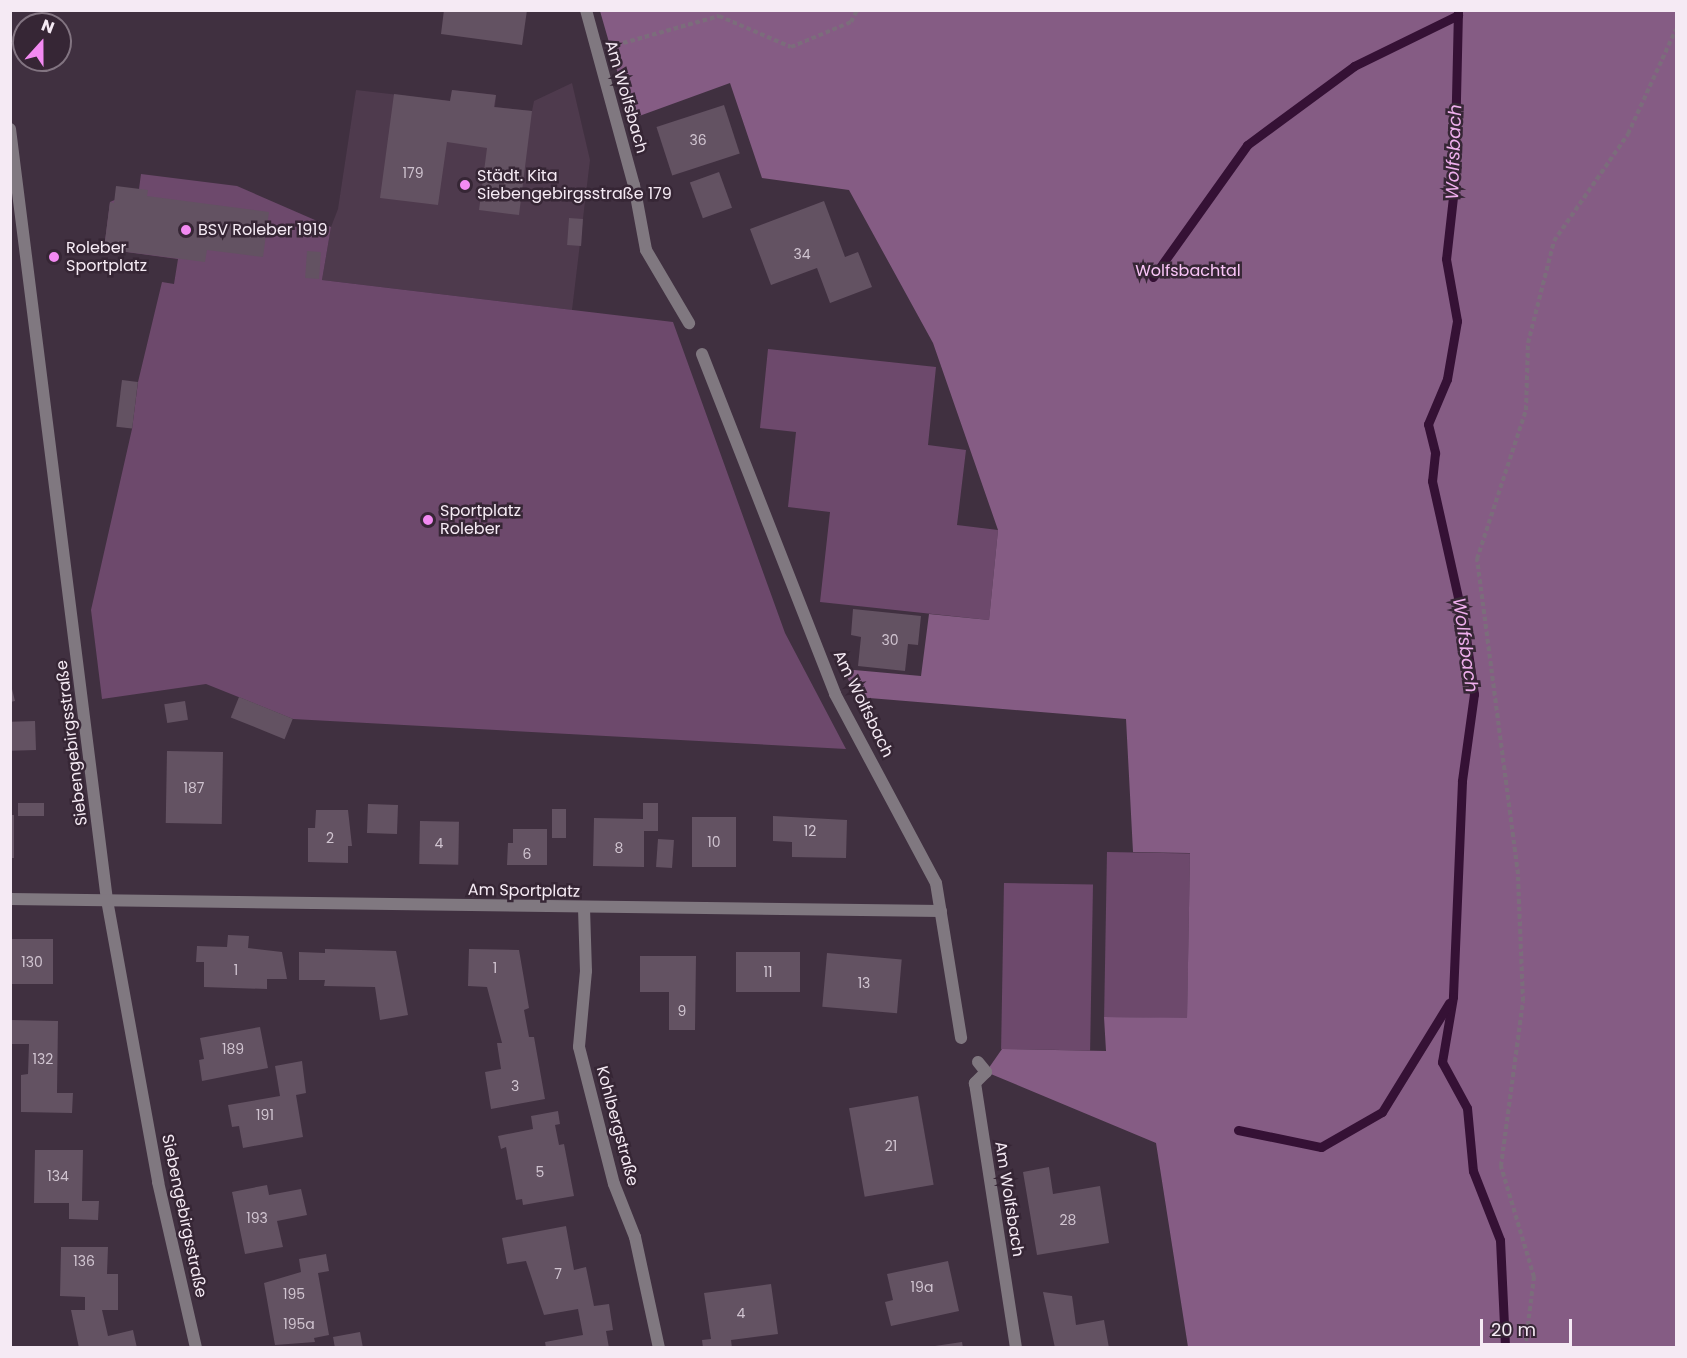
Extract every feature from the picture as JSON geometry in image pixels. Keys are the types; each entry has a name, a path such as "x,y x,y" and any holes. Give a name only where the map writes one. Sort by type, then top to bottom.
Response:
{"street":[{"name":"Am Wolfsbach","path":"586,10 634,185 646,250 689,323"},
{"name":"Siebengebirgsstraße","path":"10,129 107,900 158,1182 196,1347"},
{"name":"Am Wolfsbach","path":"702,354 836,694 936,883 961,1038"},
{"name":"Am Sportplatz","path":"10,899 941,911"},
{"name":"Kohlbergstraße","path":"584,908 586,970 579,1047 614,1184 635,1237 659,1347"},
{"name":"Am Wolfsbach","path":"978,1062 986,1072 975,1083 1016,1347"}],"path":[{"path":"596,51 719,16 791,47 851,22 857,10"},
{"path":"1525,1347 1533,1277 1501,1166 1523,1001 1518,874 1477,559 1526,411 1528,344 1554,241 1628,134 1677,29"}],"shaded area":[{"name":"Städt. Kita Siebengebirgsstraße 179","path":"572,83 590,160 572,310 322,280 331,227 338,209 356,90 450,101 452,90 496,95 495,107 532,111 534,101"},
{"name":"Sportplatz Roleber","path":"141,174 237,186 331,227 322,280 673,322 785,633 846,749 293,719 206,684 102,699 91,610 132,429 138,382 162,282 174,284 178,259 104,249 110,202 139,189"},
{"path":"768,349 936,367 928,445 966,450 957,525 998,530 989,620 820,602 830,512 788,507 796,432 760,428"},
{"path":"1107,852 1190,853 1187,1018 1104,1017"},
{"path":"1004,883 1093,885 1090,1051 1001,1049"}],"green space":[{"name":"Wolfsbachtal","path":"600,11 1676,11 1676,1347 1188,1347 1156,1143 986,1072 1002,1049 1106,1051 1104,1017 1187,1018 1190,853 1133,852 1126,719 857,697 843,669 921,676 929,614 989,620 998,530 933,343 849,190 762,178 730,83 631,119"}],"building":[{"path":"444,10 527,10 522,45 441,34"},
{"path":"452,90 496,95 494,107 532,111 519,215 479,210 487,148 447,142 438,205 380,198 394,94 450,101"},
{"path":"724,105 740,154 672,175 656,127"},
{"path":"719,172 732,208 703,218 690,183"},
{"name":"BSV Roleber 1919","path":"116,186 148,190 147,196 269,212 263,257 207,250 205,262 104,249 110,202 114,203"},
{"path":"824,201 845,257 858,252 872,287 830,303 817,268 771,285 750,229"},
{"path":"569,218 583,219 581,246 567,245"},
{"path":"307,251 321,252 319,279 305,278"},
{"path":"122,380 138,382 132,429 116,427"},
{"path":"853,609 921,616 918,645 908,644 905,671 858,666 861,637 851,635"},
{"path":"10,681 15,701 10,702"},
{"path":"239,697 293,719 285,739 231,717"},
{"path":"185,701 188,720 167,723 164,704"},
{"path":"35,721 36,750 11,751 10,722"},
{"path":"167,751 223,752 222,824 166,823"},
{"path":"18,803 44,803 44,816 18,816"},
{"path":"643,803 658,803 658,831 644,831 644,867 593,866 594,818 643,819"},
{"path":"368,804 398,805 397,834 367,833"},
{"path":"552,809 566,809 566,838 552,838"},
{"path":"316,810 348,810 352,846 348,846 348,863 308,862 308,828 315,828"},
{"path":"10,815 14,815 14,858 10,858"},
{"path":"773,816 847,820 846,858 792,857 792,842 773,841"},
{"path":"692,817 736,817 736,867 692,867"},
{"path":"420,821 459,822 458,865 419,864"},
{"path":"513,829 547,829 547,865 507,865 508,843 513,843"},
{"path":"658,839 674,840 672,868 656,867"},
{"path":"228,935 249,936 248,948 282,952 287,979 267,979 267,989 204,987 204,962 196,962 197,946 227,947"},
{"path":"10,939 53,939 53,984 10,984"},
{"path":"325,949 396,951 408,1015 380,1020 375,987 324,986 325,980 299,980 299,952 325,953"},
{"path":"469,949 519,950 529,1008 524,1010 529,1037 534,1037 545,1099 491,1109 485,1072 501,1069 497,1043 502,1043 487,987 468,986"},
{"path":"736,952 800,952 800,992 736,992"},
{"path":"827,953 902,960 897,1013 822,1007"},
{"path":"640,956 696,956 695,1030 669,1030 669,992 640,992"},
{"path":"10,1020 58,1021 57,1093 73,1093 72,1113 21,1112 21,1075 28,1074 29,1044 10,1044"},
{"path":"260,1027 268,1068 202,1081 199,1060 204,1059 200,1038"},
{"path":"302,1061 306,1093 296,1095 303,1137 243,1148 239,1126 232,1127 228,1105 280,1096 275,1066"},
{"path":"918,1096 934,1185 865,1197 849,1108"},
{"path":"558,1111 560,1124 555,1125 559,1145 564,1144 574,1196 523,1205 522,1199 516,1200 506,1147 501,1149 498,1136 533,1129 531,1116"},
{"path":"35,1150 83,1150 82,1201 99,1201 98,1220 69,1219 69,1203 34,1203"},
{"path":"1049,1167 1053,1194 1100,1186 1109,1243 1037,1255 1023,1172"},
{"path":"267,1185 269,1195 301,1189 307,1215 277,1221 283,1247 245,1254 232,1192"},
{"path":"566,1226 574,1270 586,1267 594,1306 609,1304 613,1330 606,1331 609,1348 546,1348 545,1342 583,1335 578,1309 544,1315 526,1261 507,1264 502,1238"},
{"path":"61,1247 108,1247 107,1274 118,1274 118,1310 102,1310 108,1336 133,1330 137,1348 79,1348 71,1310 85,1310 85,1297 60,1296"},
{"path":"326,1254 329,1271 318,1273 329,1335 314,1338 315,1342 275,1345 264,1283 301,1272 299,1259"},
{"path":"948,1261 959,1311 891,1326 885,1302 893,1300 887,1274"},
{"path":"771,1284 778,1334 731,1340 732,1348 703,1348 702,1340 711,1339 704,1293"},
{"path":"1043,1292 1072,1296 1076,1325 1104,1320 1109,1348 1055,1348"},
{"path":"360,1332 363,1348 335,1348 333,1337"},
{"path":"962,1342 963,1348 935,1348 935,1346"}],"waterway":[{"name":"Wolfsbach","path":"1458,10 1454,188 1446,259 1457,321 1447,379 1428,424 1435,453 1432,481 1464,624 1474,694 1462,781 1453,997 1442,1062 1467,1108 1473,1171 1500,1240 1505,1348"},
{"path":"1153,277 1247,145 1354,66 1458,15"},
{"path":"1238,1130 1321,1147 1382,1112 1449,1003"}],"place":[{"name":"Städt. Kita Siebengebirgsstraße 179","path":"465,185"},
{"name":"BSV Roleber 1919","path":"186,230"},
{"name":"Roleber Sportplatz","path":"54,257"},
{"name":"Sportplatz Roleber","path":"428,520"}]}
